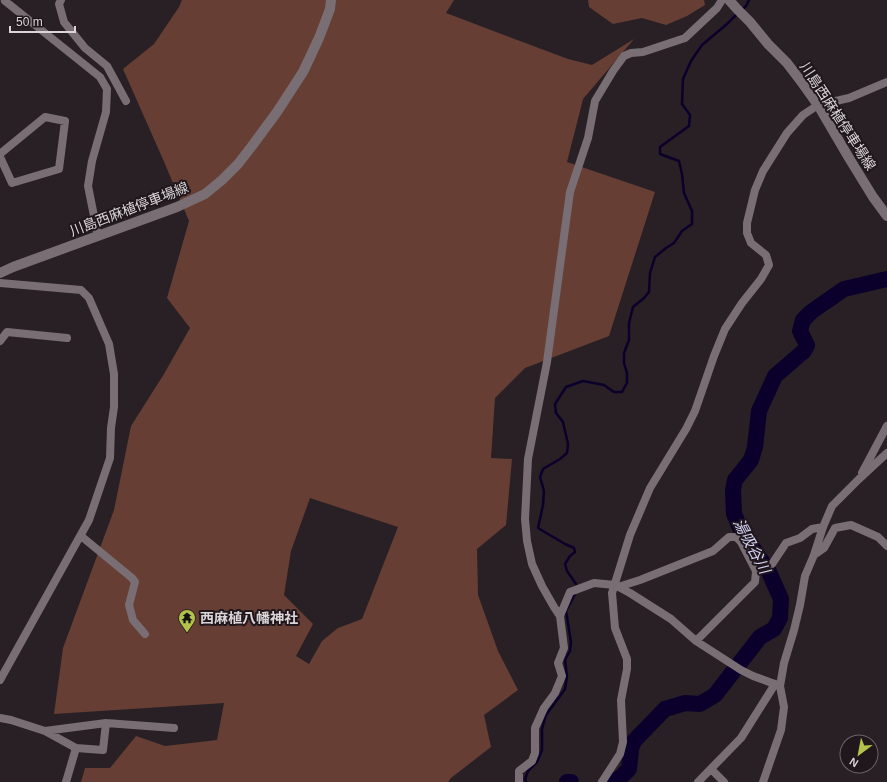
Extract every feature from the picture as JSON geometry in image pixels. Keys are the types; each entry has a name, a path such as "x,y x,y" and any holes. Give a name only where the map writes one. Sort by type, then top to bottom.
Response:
{"main road":[{"name":"川島西麻植停車場線","path":"0,273 177,207 205,194 222,180 238,164 277,112 303,72 319,38 330,9 331,0"},
{"name":"川島西麻植停車場線","path":"729,0 787,63 803,84 818,105 849,158 887,216"}],"street":[{"path":"6,0 5,1 100,76 107,89 106,112 92,161 88,186 98,236"},
{"path":"61,0 59,4 64,22 85,48 106,66 126,101"},
{"path":"519,782 519,771 532,762 535,753 535,728 544,708 555,693 562,676 558,663 564,648 560,616 542,586 532,564 527,541 525,519 528,459 547,362 570,192 588,138 595,101 624,56 631,53 643,52 685,38 717,8 722,0"},
{"path":"100,76 106,66"},
{"path":"602,782 620,754 623,742 621,700 627,669 627,659 615,628 612,593 617,586 630,535 650,488 686,429 695,411 725,329 742,302 761,279 769,264 766,255 751,243 747,233 747,223 755,190 763,171 787,133 802,115 818,105 849,98 887,82"},
{"path":"45,117 65,121 59,169 12,183 0,156 45,117"},
{"path":"0,283 81,290 89,298 109,344 114,374 114,407 110,428 110,458 89,520 0,680"},
{"path":"0,341 7,332 67,338"},
{"path":"859,479 887,426"},
{"path":"698,782 742,738 778,685 796,624 806,576 832,506 887,454"},
{"path":"814,555 824,548 835,528 851,525 878,537 887,546"},
{"path":"758,570 772,564 786,543 800,538 812,529 823,527"},
{"path":"81,536 135,582 130,605 133,620 145,634"},
{"path":"617,586 640,580 713,551 729,537 736,538 741,542 758,570 755,582 696,641"},
{"path":"560,616 570,592 594,582 617,586 671,620 696,641 734,666 753,676 778,685"},
{"path":"763,782 781,730 784,707 778,685"},
{"path":"0,718 46,731 76,748 103,750 106,723"},
{"path":"46,731 106,723 174,728"},
{"path":"66,782 76,748"},
{"path":"711,768 724,782"}],"shaded area":[{"path":"182,0 454,0 446,13 568,59 592,65 634,39 583,99 567,162 655,192 609,336 525,368 495,398 491,458 512,459 506,525 477,549 478,595 498,651 518,690 484,715 491,747 451,778 448,782 81,782 85,768 110,768 136,736 165,746 217,740 224,703 54,714 63,648 114,510 131,426 164,374 190,328 167,298 189,221 123,69 154,44 179,7","holes":["310,498 398,527 362,619 338,628 322,641 309,664 296,656 313,624 284,595 291,551"]},
{"path":"588,0 704,0 705,5 687,16 666,25 642,18 613,24 589,7"}],"waterway":[{"path":"741,11 749,0"},
{"path":"576,584 567,571 565,564 570,556 575,552 574,548 538,528 543,505 544,491 540,477 543,469 567,453 568,444 563,422 556,413 555,404 566,387 583,381 604,385 614,392 622,392 627,383 624,353 629,340 629,323 633,307 649,292 650,273 655,257 674,243 682,231 692,224 692,211 684,193 679,161 660,154 660,147 689,126 690,115 682,104 683,79 691,61 702,45 737,14"},
{"name":"湯吸谷川","path":"613,782 629,769 631,749 634,741 665,709 685,703 700,704 715,695 760,637 774,629 780,618 781,599 769,572 741,530 734,514 733,490 735,480 751,460 755,447 759,411 775,376 804,351 807,345 800,331 803,320 811,312 844,289 887,279"},
{"path":"526,782 525,779 528,771 537,762 542,750 542,729 546,715 565,689 567,677 565,660 570,651 571,642 566,611 575,594"}],"place":[{"name":"西麻植八幡神社","path":"187,633"}]}
